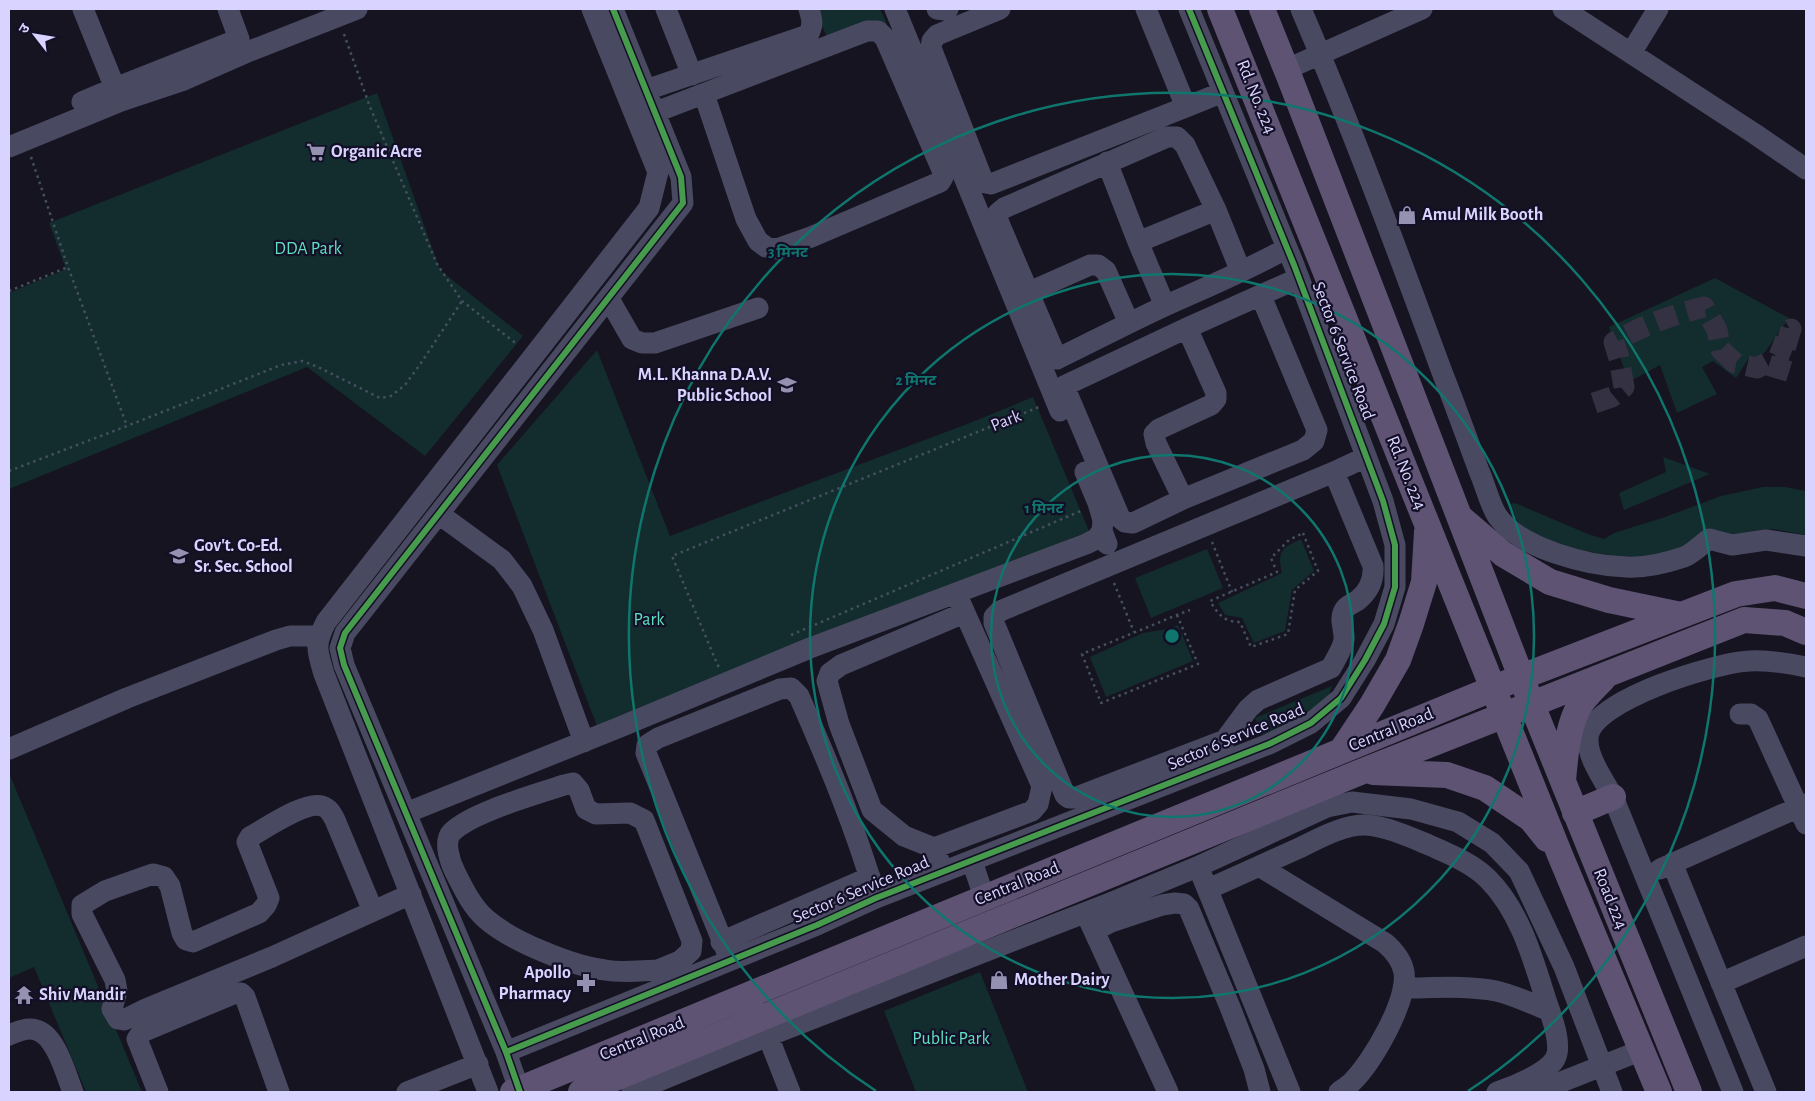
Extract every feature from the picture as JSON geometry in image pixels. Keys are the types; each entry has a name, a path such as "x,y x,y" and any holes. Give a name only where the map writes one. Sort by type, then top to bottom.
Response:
{"main road":[{"name":"Rd. No. 224","path":"1220,9 1504,715"},
{"name":"Rd. No. 224","path":"1262,9 1287,69 1532,705"},
{"path":"1459,516 1503,554 1550,582 1609,600 1682,615"},
{"path":"1342,750 1372,705 1398,660 1424,582 1427,525"},
{"name":"Central Road","path":"518,1091 1342,750 1521,677 1736,594 1774,588 1806,596"},
{"name":"Central Road","path":"581,1092 984,939 1363,771 1744,620 1785,623 1806,632"},
{"path":"1563,784 1569,733 1581,703 1607,674"},
{"name":"Road 224","path":"1532,705 1689,1092"},
{"name":"Road 224","path":"1504,715 1659,1092"},
{"path":"1363,771 1447,775 1484,788 1531,819 1560,855"},
{"path":"1575,813 1613,797"}],"street":[{"path":"83,9 115,88"},
{"path":"14,140 115,88 239,39 228,9"},
{"path":"488,1092 324,674 317,652 318,636 326,622 650,208 658,172 592,9"},
{"path":"518,1091 506,1052 344,665 340,648 345,633 683,203 681,177 613,9"},
{"path":"666,9 692,75"},
{"path":"646,90 808,35 813,27 809,9"},
{"path":"895,9 1050,363"},
{"path":"938,9 948,9"},
{"path":"1000,9 937,36 932,41 931,48 982,178 986,183 991,184 1223,92"},
{"path":"1146,9 1186,107"},
{"name":"Sector 6 Service Road","path":"506,1052 726,951 817,925 876,898 972,861 1078,808 1269,744 1311,723 1341,698 1365,660 1384,624 1395,587 1395,545 1383,501 1299,278 1188,9"},
{"path":"1301,9 1321,54 1484,484 1498,516 1509,528 1529,541 1561,556 1594,564 1627,567 1645,566 1686,557 1708,539 1732,545 1766,540 1806,546"},
{"path":"1287,69 1422,9"},
{"path":"1563,9 1806,169"},
{"path":"1630,53 1658,9"},
{"path":"14,140 184,80 250,51 347,13"},
{"path":"656,112 867,31 878,31 885,38 943,172 943,177 940,182 811,236 777,249 766,247 758,242 746,219 704,94"},
{"path":"1111,564 1102,531 1102,520 1098,503 1057,393 1050,363 1027,293 998,221 998,213 1004,208 1107,162 1167,137 1177,136 1185,145 1216,210 1240,272"},
{"path":"1107,162 1164,306"},
{"path":"1138,242 1216,210"},
{"path":"1050,363 1164,306 1240,272 1309,231"},
{"path":"1027,293 1090,266 1098,265 1106,271 1129,323"},
{"path":"1057,393 1186,328 1299,278"},
{"path":"1057,393 1120,518 1125,522 1133,523 1183,499 1303,450 1314,441 1317,430 1261,296"},
{"path":"608,299 632,339 642,343 655,343 758,308"},
{"path":"1183,499 1156,443 1154,434 1159,429 1211,405 1216,399 1216,393 1186,328"},
{"path":"1334,472 1374,575 1372,583 1366,591 1358,600 1346,608 1342,616 1341,624 1344,640 1331,668 1258,700 1248,709 1225,740 1078,808 1065,795 994,623 994,617 1000,611 1334,472 1366,456"},
{"path":"438,514 502,560 522,586 543,630 584,742"},
{"path":"406,813 584,742 810,648 1086,544 1096,539 1102,531"},
{"path":"956,593 1042,786 1038,804 1032,811 934,848 904,836 872,810 839,724 827,681 830,673 841,665 964,613"},
{"path":"9,749 127,698 268,643 290,636 318,636"},
{"path":"1733,1092 1613,797 1593,760 1588,737 1591,729 1602,716 1616,704 1680,677 1710,667 1748,661 1779,662 1806,667"},
{"path":"870,877 726,951 646,752 648,745 658,738 780,688 791,688 799,696 826,757 870,877 876,898"},
{"path":"1645,876 1672,863 1804,812 1758,719 1751,714 1740,714"},
{"path":"573,783 579,790 586,808 596,814 630,813 644,820 692,941 691,951 662,979 603,970 546,952 502,930 485,919 464,890 452,866 447,842 451,833 474,818 573,783"},
{"path":"632,1092 768,1036 984,939 1084,912 1110,903 1197,867 1327,807 1352,802 1411,809 1458,822 1492,843 1519,871 1564,967 1612,1092"},
{"path":"373,911 335,820 331,813 321,805 303,808 250,837 247,842 268,898 266,905 259,914 193,942 186,940 182,933 170,886 164,877 153,874 105,891 82,905 82,914 115,980 117,992 112,1009 118,1019 124,1020 146,1009 272,957 373,911 410,894"},
{"path":"1208,889 1329,834 1364,825 1398,833 1454,856 1487,878 1515,915 1550,1011 1558,1050 1556,1058 1539,1073 1497,1092"},
{"path":"934,848 942,872"},
{"path":"972,861 984,897"},
{"path":"1672,863 1766,1092"},
{"path":"1259,866 1385,943 1394,950 1404,970 1403,988 1398,1004 1378,1047 1351,1083 1339,1092"},
{"path":"1197,867 1208,889 1290,1092"},
{"path":"1094,931 1111,922 1162,905 1175,902 1184,904 1189,909 1233,1016 1254,1069 1260,1092"},
{"path":"1084,912 1168,1092"},
{"path":"1721,983 1806,946"},
{"path":"1403,988 1465,988 1495,991 1520,998 1550,1011"},
{"path":"158,1092 137,1039 142,1032 233,994 241,993 245,997 279,1092"},
{"path":"10,1033 36,1030 46,1036 55,1047 73,1092"},
{"path":"1557,1042 1588,1030"},
{"path":"768,1036 790,1092"},
{"path":"1536,1092 1642,1050"},
{"path":"407,1092 478,1064"}],"path":[{"path":"347,13 370,107 437,264 462,301 533,357"},
{"path":"14,140 68,267 127,426"},
{"path":"9,291 68,267"},
{"path":"9,471 281,365 302,362 318,367 380,398 392,396 405,385 462,301"},
{"path":"790,635 1098,503"},
{"path":"1206,525 1232,592"},
{"path":"1303,533 1318,571 1295,590 1288,634 1251,647 1240,622 1230,622 1218,615 1210,601 1232,592 1278,572 1271,558 1289,540 1303,533"},
{"path":"1111,564 1134,632"},
{"path":"1177,615 1198,664 1101,703 1082,654 1134,632 1177,615 1190,610"}],"green space":[{"path":"815,9 880,9 887,24 831,47"},
{"name":"DDA Park","path":"377,93 440,270 523,336 425,456 307,367 9,489 9,293 66,269 49,223"},
{"path":"1715,278 1789,318 1765,352 1758,357 1749,358 1736,378 1713,361 1702,367 1717,394 1677,413 1660,365 1629,382 1609,327"},
{"name":"Park","path":"597,350 670,536 975,421 1033,397 1089,531 600,734 497,465"},
{"path":"1663,457 1710,474 1624,510 1619,493 1666,472"},
{"path":"1763,487 1785,487 1806,491 1806,535 1773,529 1753,531 1710,538 1675,550 1629,559 1570,548 1542,538 1518,524 1511,504 1515,503 1604,539 1614,533 1665,517 1721,496"},
{"path":"1301,539 1314,571 1292,590 1285,631 1254,643 1242,618 1225,615 1218,603 1282,573 1280,560 1282,552 1289,545"},
{"path":"1207,549 1223,588 1151,618 1135,578"},
{"path":"1178,625 1193,661 1106,697 1090,657 1143,633 1168,629"},
{"path":"1332,686 1322,715 1264,740 1255,718"},
{"path":"9,773 142,1092 86,1092 34,967 9,978"},
{"name":"Public Park","path":"980,972 1028,1092 916,1092 884,1011"}],"tunnel":[{"path":"1594,403 1612,397 1624,387 1614,342 1658,321 1704,307 1717,330 1721,350 1735,363 1757,368 1779,356 1791,329 1775,382"}],"cycle path":[{"path":"520,1092 506,1052 344,665 340,648 345,633 683,203 681,177 613,9"},
{"path":"506,1052 817,925 876,898 1269,744 1311,723 1341,698 1365,660 1384,624 1395,587 1395,545 1383,501 1294,265 1189,9"}],"place":[{"name":"Organic Acre","path":"316,152"},
{"name":"Amul Milk Booth","path":"1407,215"},
{"name":"M.L. Khanna D.A.V. Public School","path":"787,385"},
{"name":"Gov't. Co-Ed. Sr. Sec. School","path":"179,556"},
{"name":"Mother Dairy","path":"999,980"},
{"name":"Apollo Pharmacy","path":"586,983"},
{"name":"Shiv Mandir","path":"24,995"}]}
